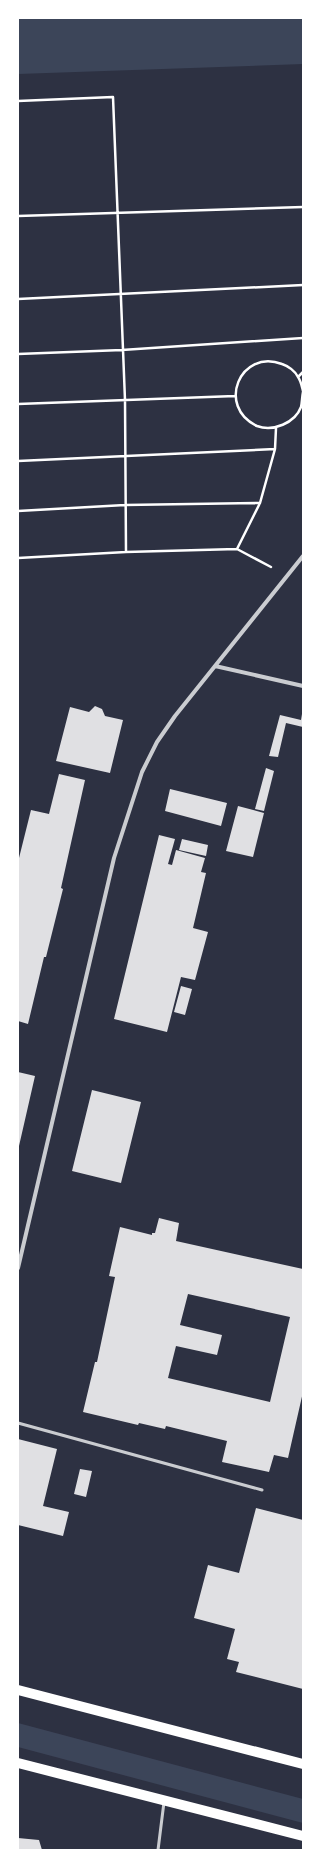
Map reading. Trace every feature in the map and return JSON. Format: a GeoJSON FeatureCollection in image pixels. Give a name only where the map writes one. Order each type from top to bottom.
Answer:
{"type":"FeatureCollection","features":[{"type":"Feature","properties":{"kind":"main road"},"geometry":{"type":"LineString","coordinates":[[18,1690],[303,1764]]}},
{"type":"Feature","properties":{"kind":"main road"},"geometry":{"type":"LineString","coordinates":[[18,1763],[303,1836]]}},
{"type":"Feature","properties":{"kind":"street"},"geometry":{"type":"LineString","coordinates":[[18,1268],[114,858],[142,772],[157,742],[174,716],[303,556]]}},
{"type":"Feature","properties":{"kind":"street"},"geometry":{"type":"LineString","coordinates":[[215,666],[303,686]]}},
{"type":"Feature","properties":{"kind":"lane"},"geometry":{"type":"LineString","coordinates":[[18,1423],[262,1490]]}},
{"type":"Feature","properties":{"kind":"lane"},"geometry":{"type":"LineString","coordinates":[[158,1850],[164,1800]]}},
{"type":"Feature","properties":{"kind":"path"},"geometry":{"type":"LineString","coordinates":[[18,101],[113,97],[126,455],[126,552]]}},
{"type":"Feature","properties":{"kind":"path"},"geometry":{"type":"LineString","coordinates":[[18,216],[117,211],[303,207]]}},
{"type":"Feature","properties":{"kind":"path"},"geometry":{"type":"LineString","coordinates":[[18,299],[303,285]]}},
{"type":"Feature","properties":{"kind":"path"},"geometry":{"type":"LineString","coordinates":[[18,354],[122,350],[303,338]]}},
{"type":"Feature","properties":{"kind":"path"},"geometry":{"type":"LineString","coordinates":[[274,360],[288,366],[298,376],[303,392],[300,408],[291,421],[276,428],[262,428],[249,422],[239,410],[235,396],[238,382],[246,369],[259,362],[274,360]]}},
{"type":"Feature","properties":{"kind":"path"},"geometry":{"type":"LineString","coordinates":[[298,376],[303,372]]}},
{"type":"Feature","properties":{"kind":"path"},"geometry":{"type":"LineString","coordinates":[[18,404],[235,396]]}},
{"type":"Feature","properties":{"kind":"path"},"geometry":{"type":"LineString","coordinates":[[237,549],[260,503],[275,449],[276,428]]}},
{"type":"Feature","properties":{"kind":"path"},"geometry":{"type":"LineString","coordinates":[[18,460],[275,449]]}},
{"type":"Feature","properties":{"kind":"path"},"geometry":{"type":"LineString","coordinates":[[18,511],[125,505],[260,503]]}},
{"type":"Feature","properties":{"kind":"path"},"geometry":{"type":"LineString","coordinates":[[18,558],[126,552],[237,549],[288,576]]}},
{"type":"Feature","properties":{"kind":"shaded area"},"geometry":{"type":"Polygon","coordinates":[[[18,18],[303,18],[303,64],[18,74],[18,18]]]}},
{"type":"Feature","properties":{"kind":"shaded area"},"geometry":{"type":"Polygon","coordinates":[[[18,1723],[303,1799],[303,1823],[18,1747],[18,1723]]]}},
{"type":"Feature","properties":{"kind":"building"},"geometry":{"type":"Polygon","coordinates":[[[95,706],[102,709],[105,716],[123,720],[110,773],[56,761],[70,707],[89,712],[95,706]]]}},
{"type":"Feature","properties":{"kind":"building"},"geometry":{"type":"Polygon","coordinates":[[[302,714],[303,727],[286,723],[278,757],[269,756],[280,715],[301,720],[302,714]]]}},
{"type":"Feature","properties":{"kind":"building"},"geometry":{"type":"Polygon","coordinates":[[[266,768],[274,771],[264,811],[255,809],[266,768]]]}},
{"type":"Feature","properties":{"kind":"building"},"geometry":{"type":"Polygon","coordinates":[[[59,774],[85,780],[61,888],[63,889],[46,957],[44,957],[28,1024],[18,1021],[18,862],[31,810],[49,814],[59,774]]]}},
{"type":"Feature","properties":{"kind":"building"},"geometry":{"type":"Polygon","coordinates":[[[170,789],[227,803],[221,826],[165,811],[170,789]]]}},
{"type":"Feature","properties":{"kind":"building"},"geometry":{"type":"Polygon","coordinates":[[[238,806],[264,813],[253,857],[226,851],[238,806]]]}},
{"type":"Feature","properties":{"kind":"building"},"geometry":{"type":"Polygon","coordinates":[[[159,835],[175,839],[168,864],[172,865],[176,850],[205,858],[201,872],[206,873],[193,928],[208,932],[195,980],[181,977],[167,1032],[114,1019],[159,835]]]}},
{"type":"Feature","properties":{"kind":"building"},"geometry":{"type":"Polygon","coordinates":[[[182,839],[208,845],[206,856],[179,850],[182,839]]]}},
{"type":"Feature","properties":{"kind":"building"},"geometry":{"type":"Polygon","coordinates":[[[181,986],[192,989],[185,1015],[174,1012],[181,986]]]}},
{"type":"Feature","properties":{"kind":"building"},"geometry":{"type":"Polygon","coordinates":[[[18,1072],[35,1076],[19,1146],[18,1146],[18,1072]]]}},
{"type":"Feature","properties":{"kind":"building"},"geometry":{"type":"Polygon","coordinates":[[[92,1090],[141,1102],[121,1183],[72,1171],[92,1090]]]}},
{"type":"Feature","properties":{"kind":"building"},"geometry":{"type":"Polygon","coordinates":[[[159,1218],[179,1223],[176,1241],[303,1269],[303,1392],[288,1458],[274,1455],[269,1472],[222,1462],[227,1441],[166,1426],[165,1429],[139,1423],[138,1425],[83,1412],[95,1362],[97,1362],[115,1277],[109,1276],[120,1227],[152,1235],[152,1233],[155,1233],[159,1218]],[[188,1294],[180,1325],[222,1335],[217,1355],[176,1346],[168,1378],[270,1402],[290,1317],[188,1294]]]}},
{"type":"Feature","properties":{"kind":"building"},"geometry":{"type":"Polygon","coordinates":[[[18,1439],[57,1449],[43,1506],[69,1512],[63,1536],[18,1525],[18,1439]]]}},
{"type":"Feature","properties":{"kind":"building"},"geometry":{"type":"Polygon","coordinates":[[[80,1469],[92,1471],[86,1497],[74,1494],[80,1469]]]}},
{"type":"Feature","properties":{"kind":"building"},"geometry":{"type":"Polygon","coordinates":[[[256,1508],[303,1520],[303,1689],[236,1672],[239,1662],[227,1659],[235,1629],[194,1618],[208,1565],[239,1573],[256,1508]]]}},
{"type":"Feature","properties":{"kind":"building"},"geometry":{"type":"Polygon","coordinates":[[[18,1838],[39,1840],[42,1850],[18,1850],[18,1838]]]}}]}
